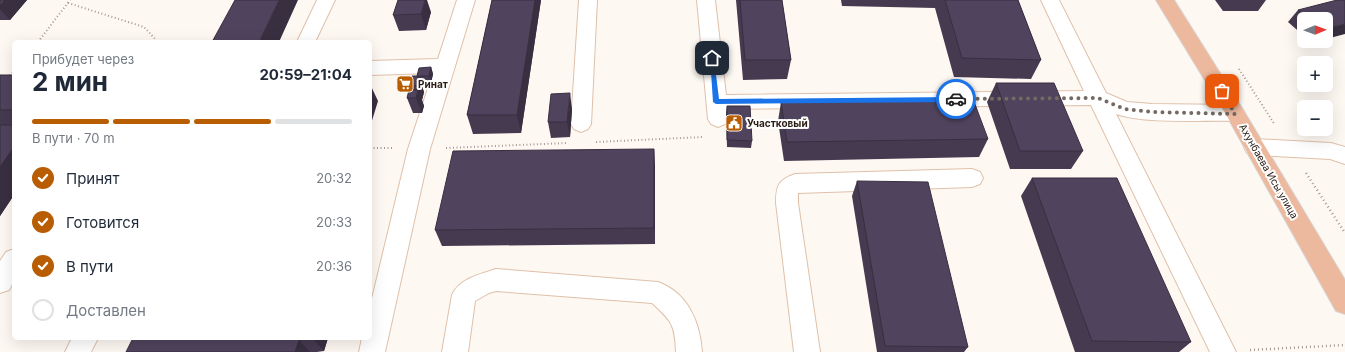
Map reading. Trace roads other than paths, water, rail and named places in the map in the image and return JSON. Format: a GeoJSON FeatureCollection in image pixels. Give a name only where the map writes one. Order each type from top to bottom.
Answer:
{"type":"FeatureCollection","features":[{"type":"Feature","properties":{"kind":"main road","name":"Ахунбаева Исы улица"},"geometry":{"type":"LineString","coordinates":[[1165,0],[1255,147],[1345,303]]}},
{"type":"Feature","properties":{"kind":"lane"},"geometry":{"type":"LineString","coordinates":[[307,40],[326,0]]}},
{"type":"Feature","properties":{"kind":"lane"},"geometry":{"type":"LineString","coordinates":[[372,352],[419,149],[466,0]]}},
{"type":"Feature","properties":{"kind":"lane"},"geometry":{"type":"LineString","coordinates":[[581,124],[588,0]]}},
{"type":"Feature","properties":{"kind":"lane"},"geometry":{"type":"LineString","coordinates":[[706,0],[717,110],[1098,98],[1125,109],[1152,112],[1235,114]]}},
{"type":"Feature","properties":{"kind":"lane"},"geometry":{"type":"LineString","coordinates":[[1050,0],[1223,352]]}},
{"type":"Feature","properties":{"kind":"lane"},"geometry":{"type":"LineString","coordinates":[[372,68],[444,66]]}},
{"type":"Feature","properties":{"kind":"lane"},"geometry":{"type":"LineString","coordinates":[[1255,147],[1331,152],[1345,156]]}},
{"type":"Feature","properties":{"kind":"lane"},"geometry":{"type":"LineString","coordinates":[[807,352],[787,203],[787,189],[795,183],[972,178]]}},
{"type":"Feature","properties":{"kind":"lane"},"geometry":{"type":"LineString","coordinates":[[0,282],[12,261]]}},
{"type":"Feature","properties":{"kind":"lane"},"geometry":{"type":"LineString","coordinates":[[455,352],[464,295],[482,284],[496,280],[658,293],[679,312],[688,334],[689,352]]}},
{"type":"Feature","properties":{"kind":"lane"},"geometry":{"type":"LineString","coordinates":[[78,352],[84,340]]}},
{"type":"Feature","properties":{"kind":"place","name":"Ринат"},"geometry":{"type":"Point","coordinates":[405,84]}},
{"type":"Feature","properties":{"kind":"place","name":"Участковый"},"geometry":{"type":"Point","coordinates":[734,123]}}]}
